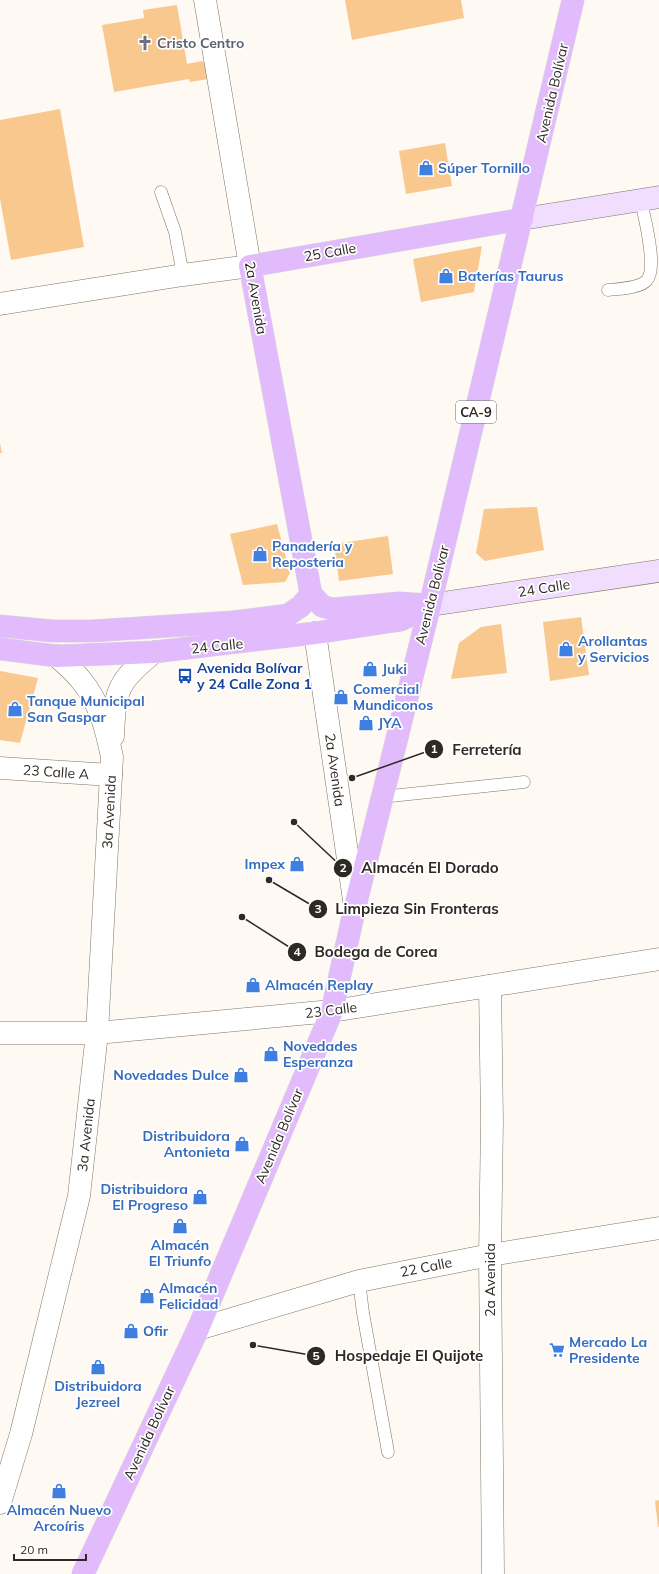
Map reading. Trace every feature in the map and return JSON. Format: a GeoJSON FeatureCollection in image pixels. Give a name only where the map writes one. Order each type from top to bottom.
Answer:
{"type":"FeatureCollection","features":[{"type":"Feature","properties":{"kind":"main road","name":"Avenida Bolívar"},"geometry":{"type":"LineString","coordinates":[[83,1574],[198,1329],[332,1011],[355,907],[430,605],[573,0]]}},
{"type":"Feature","properties":{"kind":"main road","name":"25 Calle"},"geometry":{"type":"LineString","coordinates":[[250,266],[650,198]]}},
{"type":"Feature","properties":{"kind":"main road","name":"2a Avenida"},"geometry":{"type":"LineString","coordinates":[[250,266],[311,594]]}},
{"type":"Feature","properties":{"kind":"main road","name":"24 Calle"},"geometry":{"type":"LineString","coordinates":[[6,626],[53,631],[92,631],[201,624],[285,616],[298,609],[311,594],[322,606],[332,609],[399,603],[430,605],[659,571]]}},
{"type":"Feature","properties":{"kind":"main road","name":"24 Calle"},"geometry":{"type":"LineString","coordinates":[[0,649],[57,656],[154,652],[315,633],[401,620],[430,605]]}},
{"type":"Feature","properties":{"kind":"main road"},"geometry":{"type":"LineString","coordinates":[[6,626],[57,656]]}},
{"type":"Feature","properties":{"kind":"street","name":"2a Avenida"},"geometry":{"type":"LineString","coordinates":[[205,0],[250,266]]}},
{"type":"Feature","properties":{"kind":"street","name":"25 Calle"},"geometry":{"type":"LineString","coordinates":[[0,304],[250,266]]}},
{"type":"Feature","properties":{"kind":"street","name":"2a Avenida"},"geometry":{"type":"LineString","coordinates":[[315,633],[355,907]]}},
{"type":"Feature","properties":{"kind":"street","name":"3a Avenida"},"geometry":{"type":"LineString","coordinates":[[0,1503],[21,1434],[79,1196],[97,1033],[114,722],[118,692],[124,680],[135,668],[154,652]]}},
{"type":"Feature","properties":{"kind":"street","name":"3a Avenida"},"geometry":{"type":"LineString","coordinates":[[57,656],[81,679],[93,696],[105,722],[112,766]]}},
{"type":"Feature","properties":{"kind":"street","name":"23 Calle A"},"geometry":{"type":"LineString","coordinates":[[0,768],[112,766]]}},
{"type":"Feature","properties":{"kind":"street","name":"23 Calle"},"geometry":{"type":"LineString","coordinates":[[0,1033],[97,1033],[332,1011],[659,959]]}},
{"type":"Feature","properties":{"kind":"street","name":"2a Avenida"},"geometry":{"type":"LineString","coordinates":[[490,986],[492,1121],[490,1255],[493,1574]]}},
{"type":"Feature","properties":{"kind":"street","name":"22 Calle"},"geometry":{"type":"LineString","coordinates":[[198,1329],[359,1281],[490,1255],[659,1228]]}},
{"type":"Feature","properties":{"kind":"lane"},"geometry":{"type":"LineString","coordinates":[[161,192],[175,232],[183,275]]}},
{"type":"Feature","properties":{"kind":"lane"},"geometry":{"type":"LineString","coordinates":[[608,290],[640,285],[647,280],[651,270],[652,255],[650,198]]}},
{"type":"Feature","properties":{"kind":"lane"},"geometry":{"type":"LineString","coordinates":[[382,797],[524,782]]}},
{"type":"Feature","properties":{"kind":"lane"},"geometry":{"type":"LineString","coordinates":[[359,1281],[363,1313],[388,1452]]}},
{"type":"Feature","properties":{"kind":"building"},"geometry":{"type":"Polygon","coordinates":[[[345,0],[461,0],[464,18],[352,40],[345,0]]]}},
{"type":"Feature","properties":{"kind":"building","name":"Cristo Centro"},"geometry":{"type":"Polygon","coordinates":[[[177,5],[187,64],[202,61],[206,64],[208,79],[190,82],[189,79],[114,92],[102,25],[144,18],[143,10],[177,5]]]}},
{"type":"Feature","properties":{"kind":"building"},"geometry":{"type":"Polygon","coordinates":[[[60,109],[84,247],[11,260],[0,199],[0,120],[60,109]]]}},
{"type":"Feature","properties":{"kind":"building","name":"Súper Tornillo"},"geometry":{"type":"Polygon","coordinates":[[[445,143],[452,186],[406,194],[399,151],[445,143]]]}},
{"type":"Feature","properties":{"kind":"building","name":"Baterías Taurus"},"geometry":{"type":"Polygon","coordinates":[[[482,246],[474,292],[421,302],[413,259],[482,246]]]}},
{"type":"Feature","properties":{"kind":"building"},"geometry":{"type":"Polygon","coordinates":[[[537,507],[544,550],[485,561],[476,553],[484,509],[537,507]]]}},
{"type":"Feature","properties":{"kind":"building","name":"Panadería y Reposteria"},"geometry":{"type":"Polygon","coordinates":[[[277,524],[290,573],[285,582],[243,585],[230,534],[277,524]]]}},
{"type":"Feature","properties":{"kind":"building"},"geometry":{"type":"Polygon","coordinates":[[[388,536],[393,574],[339,581],[334,544],[388,536]]]}},
{"type":"Feature","properties":{"kind":"building","name":"Arollantas y Servicios"},"geometry":{"type":"Polygon","coordinates":[[[581,617],[589,675],[550,681],[543,622],[581,617]]]}},
{"type":"Feature","properties":{"kind":"building"},"geometry":{"type":"Polygon","coordinates":[[[501,624],[507,673],[451,679],[459,643],[481,627],[501,624]]]}},
{"type":"Feature","properties":{"kind":"building","name":"Tanque Municipal San Gaspar"},"geometry":{"type":"Polygon","coordinates":[[[0,671],[38,678],[20,743],[0,740],[0,671]]]}},
{"type":"Feature","properties":{"kind":"building"},"geometry":{"type":"Polygon","coordinates":[[[659,1500],[659,1527],[658,1527],[655,1501],[659,1500]]]}},
{"type":"Feature","properties":{"kind":"place","name":"Cristo Centro"},"geometry":{"type":"Point","coordinates":[145,43]}},
{"type":"Feature","properties":{"kind":"place","name":"Súper Tornillo"},"geometry":{"type":"Point","coordinates":[426,168]}},
{"type":"Feature","properties":{"kind":"place","name":"Baterías Taurus"},"geometry":{"type":"Point","coordinates":[446,276]}},
{"type":"Feature","properties":{"kind":"place","name":"Panadería y Reposteria"},"geometry":{"type":"Point","coordinates":[260,554]}},
{"type":"Feature","properties":{"kind":"place","name":"Arollantas y Servicios"},"geometry":{"type":"Point","coordinates":[566,649]}},
{"type":"Feature","properties":{"kind":"place","name":"Juki"},"geometry":{"type":"Point","coordinates":[370,669]}},
{"type":"Feature","properties":{"kind":"place","name":"Avenida Bolívar y 24 Calle Zona 1"},"geometry":{"type":"Point","coordinates":[185,676]}},
{"type":"Feature","properties":{"kind":"place","name":"Comercial Mundiconos"},"geometry":{"type":"Point","coordinates":[341,697]}},
{"type":"Feature","properties":{"kind":"place","name":"Tanque Municipal San Gaspar"},"geometry":{"type":"Point","coordinates":[15,709]}},
{"type":"Feature","properties":{"kind":"place","name":"JYA"},"geometry":{"type":"Point","coordinates":[366,723]}},
{"type":"Feature","properties":{"kind":"place","name":"Ferretería"},"geometry":{"type":"Point","coordinates":[352,778]}},
{"type":"Feature","properties":{"kind":"place","name":"Almacén El Dorado"},"geometry":{"type":"Point","coordinates":[294,822]}},
{"type":"Feature","properties":{"kind":"place","name":"Impex"},"geometry":{"type":"Point","coordinates":[297,864]}},
{"type":"Feature","properties":{"kind":"place","name":"Limpieza Sin Fronteras"},"geometry":{"type":"Point","coordinates":[269,880]}},
{"type":"Feature","properties":{"kind":"place","name":"Bodega de Corea"},"geometry":{"type":"Point","coordinates":[242,917]}},
{"type":"Feature","properties":{"kind":"place","name":"Almacén Replay"},"geometry":{"type":"Point","coordinates":[253,985]}},
{"type":"Feature","properties":{"kind":"place","name":"Novedades Esperanza"},"geometry":{"type":"Point","coordinates":[271,1054]}},
{"type":"Feature","properties":{"kind":"place","name":"Novedades Dulce"},"geometry":{"type":"Point","coordinates":[241,1075]}},
{"type":"Feature","properties":{"kind":"place","name":"Distribuidora Antonieta"},"geometry":{"type":"Point","coordinates":[242,1144]}},
{"type":"Feature","properties":{"kind":"place","name":"Distribuidora El Progreso"},"geometry":{"type":"Point","coordinates":[200,1197]}},
{"type":"Feature","properties":{"kind":"place","name":"Almacén El Triunfo"},"geometry":{"type":"Point","coordinates":[180,1226]}},
{"type":"Feature","properties":{"kind":"place","name":"Almacén Felicidad"},"geometry":{"type":"Point","coordinates":[147,1296]}},
{"type":"Feature","properties":{"kind":"place","name":"Ofir"},"geometry":{"type":"Point","coordinates":[131,1331]}},
{"type":"Feature","properties":{"kind":"place","name":"Hospedaje El Quijote"},"geometry":{"type":"Point","coordinates":[253,1345]}},
{"type":"Feature","properties":{"kind":"place","name":"Mercado La Presidente"},"geometry":{"type":"Point","coordinates":[557,1350]}},
{"type":"Feature","properties":{"kind":"place","name":"Distribuidora Jezreel"},"geometry":{"type":"Point","coordinates":[98,1367]}},
{"type":"Feature","properties":{"kind":"place","name":"Almacén Nuevo Arcoíris"},"geometry":{"type":"Point","coordinates":[59,1491]}}]}
